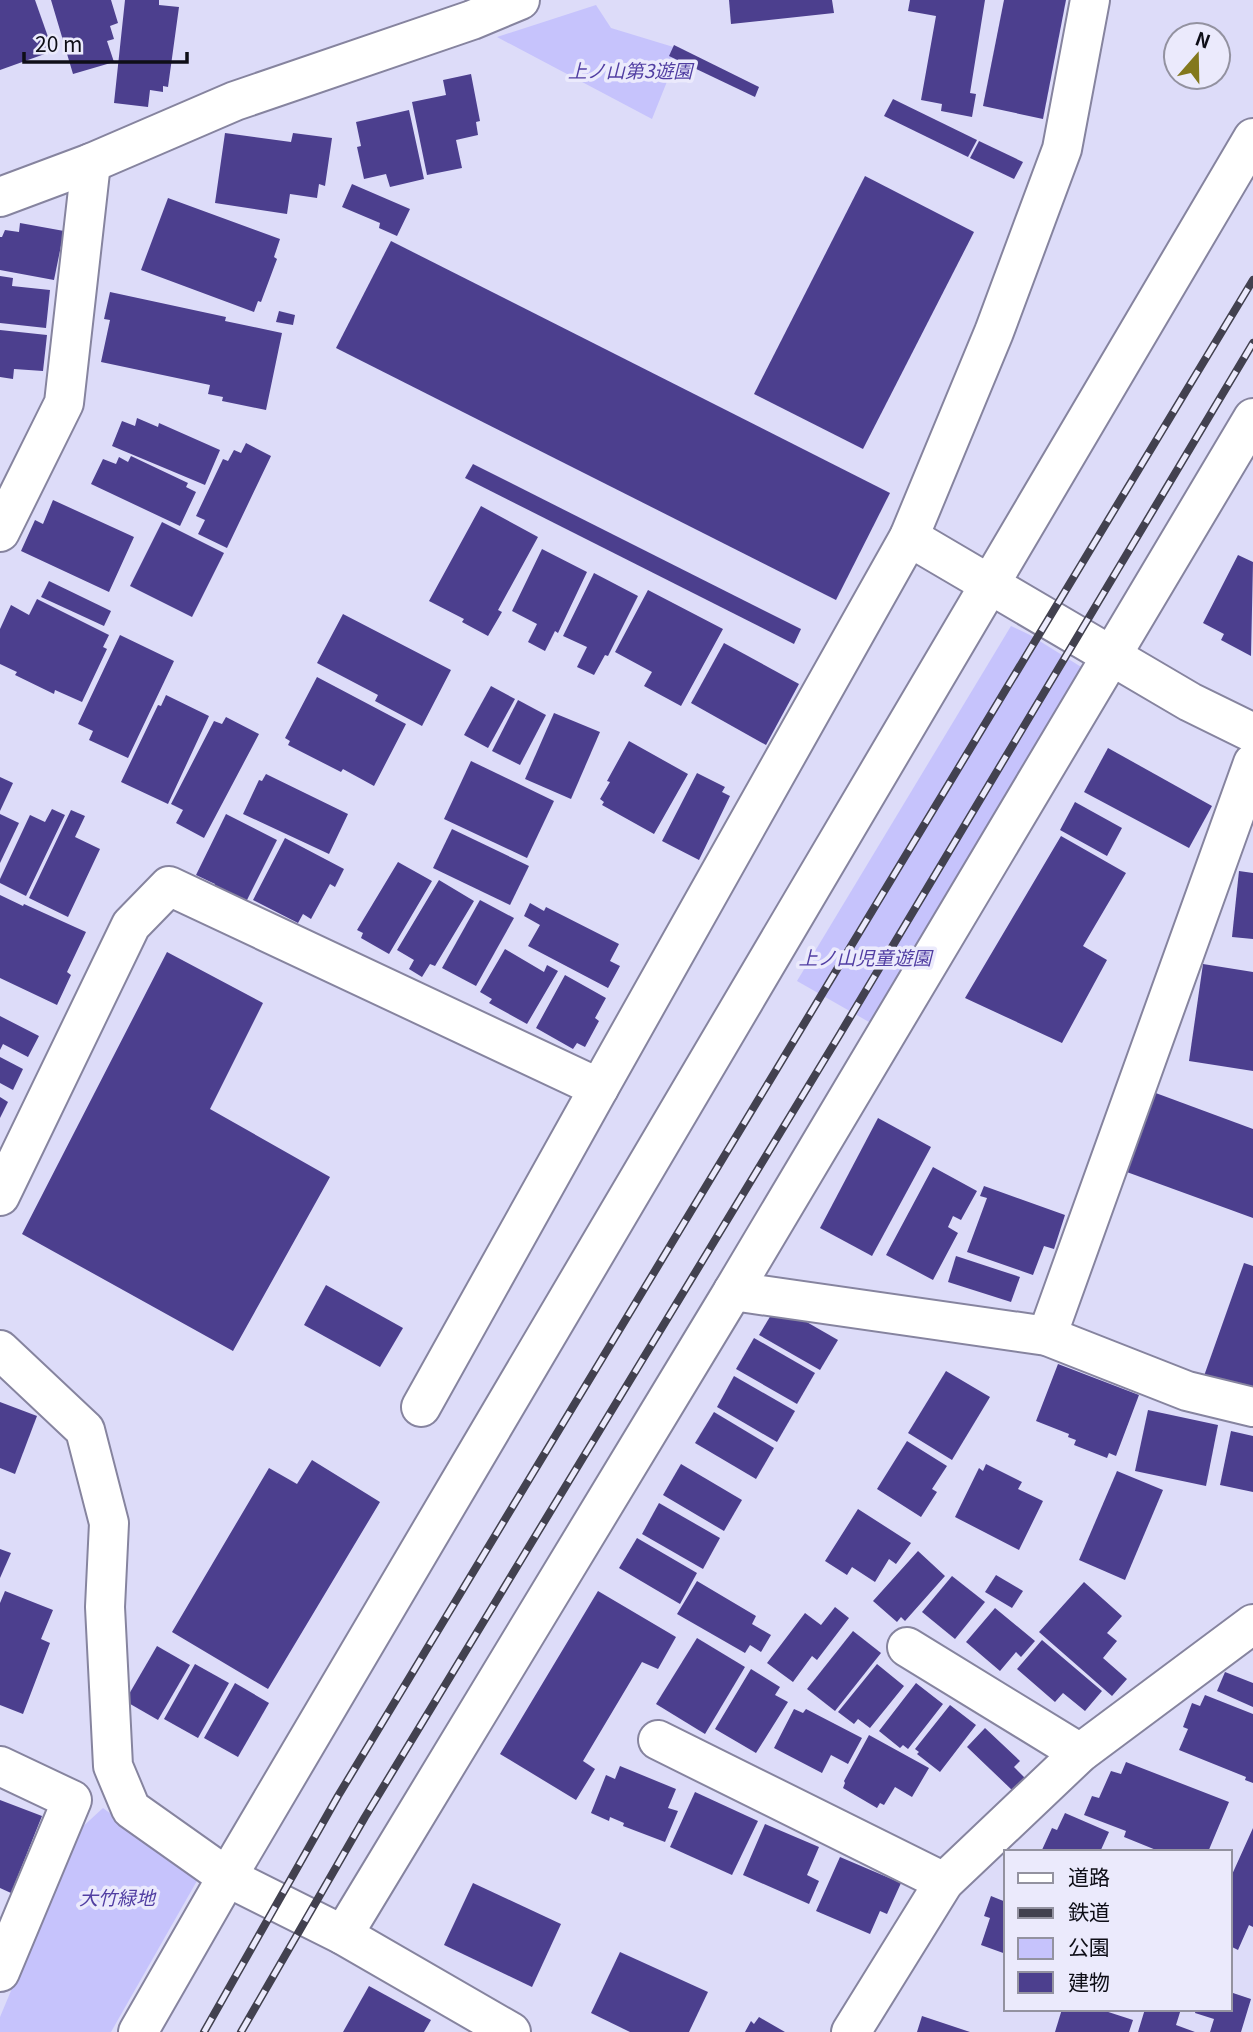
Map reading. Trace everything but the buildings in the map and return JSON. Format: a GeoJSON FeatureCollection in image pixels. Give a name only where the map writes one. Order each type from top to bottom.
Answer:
{"type":"FeatureCollection","features":[{"type":"Feature","properties":{"kind":"street"},"geometry":{"type":"LineString","coordinates":[[0,197],[91,163],[235,101],[472,20],[520,0]]}},
{"type":"Feature","properties":{"kind":"street"},"geometry":{"type":"LineString","coordinates":[[421,1407],[909,537],[994,332],[1062,149],[1090,0]]}},
{"type":"Feature","properties":{"kind":"street"},"geometry":{"type":"LineString","coordinates":[[138,2032],[1253,138]]}},
{"type":"Feature","properties":{"kind":"street"},"geometry":{"type":"LineString","coordinates":[[0,532],[64,403],[91,163]]}},
{"type":"Feature","properties":{"kind":"street"},"geometry":{"type":"LineString","coordinates":[[344,1935],[733,1291],[1253,418]]}},
{"type":"Feature","properties":{"kind":"street"},"geometry":{"type":"LineString","coordinates":[[909,537],[1191,702],[1253,733]]}},
{"type":"Feature","properties":{"kind":"street"},"geometry":{"type":"LineString","coordinates":[[1047,1336],[1253,763]]}},
{"type":"Feature","properties":{"kind":"street"},"geometry":{"type":"LineString","coordinates":[[0,1196],[131,925],[169,886],[599,1088]]}},
{"type":"Feature","properties":{"kind":"street"},"geometry":{"type":"LineString","coordinates":[[733,1291],[1047,1336],[1187,1391],[1253,1407]]}},
{"type":"Feature","properties":{"kind":"street"},"geometry":{"type":"LineString","coordinates":[[0,1350],[85,1430],[109,1524],[105,1608],[113,1766],[131,1809],[227,1877],[344,1935],[511,2032]]}},
{"type":"Feature","properties":{"kind":"street"},"geometry":{"type":"LineString","coordinates":[[851,2032],[944,1882],[1080,1754],[1253,1624]]}},
{"type":"Feature","properties":{"kind":"street"},"geometry":{"type":"LineString","coordinates":[[907,1647],[1080,1754]]}},
{"type":"Feature","properties":{"kind":"street"},"geometry":{"type":"LineString","coordinates":[[658,1740],[944,1882]]}},
{"type":"Feature","properties":{"kind":"street"},"geometry":{"type":"LineString","coordinates":[[0,1766],[72,1800]]}},
{"type":"Feature","properties":{"kind":"street"},"geometry":{"type":"LineString","coordinates":[[0,1972],[72,1800],[113,1766]]}},
{"type":"Feature","properties":{"kind":"green space","name":"上ノ山第3遊園"},"geometry":{"type":"Polygon","coordinates":[[[596,5],[611,28],[680,49],[652,119],[497,37],[596,5]]]}},
{"type":"Feature","properties":{"kind":"green space","name":"上ノ山児童遊園"},"geometry":{"type":"Polygon","coordinates":[[[1011,626],[1086,670],[876,1026],[797,981],[1011,626]]]}},
{"type":"Feature","properties":{"kind":"green space","name":"大竹緑地"},"geometry":{"type":"Polygon","coordinates":[[[103,1808],[198,1879],[111,2032],[0,2032],[0,2017],[78,1831],[103,1808]]]}},
{"type":"Feature","properties":{"kind":"railway"},"geometry":{"type":"LineString","coordinates":[[204,2032],[338,1796],[1253,280]]}},
{"type":"Feature","properties":{"kind":"railway"},"geometry":{"type":"LineString","coordinates":[[241,2032],[365,1817],[840,1034],[1253,343]]}}]}
